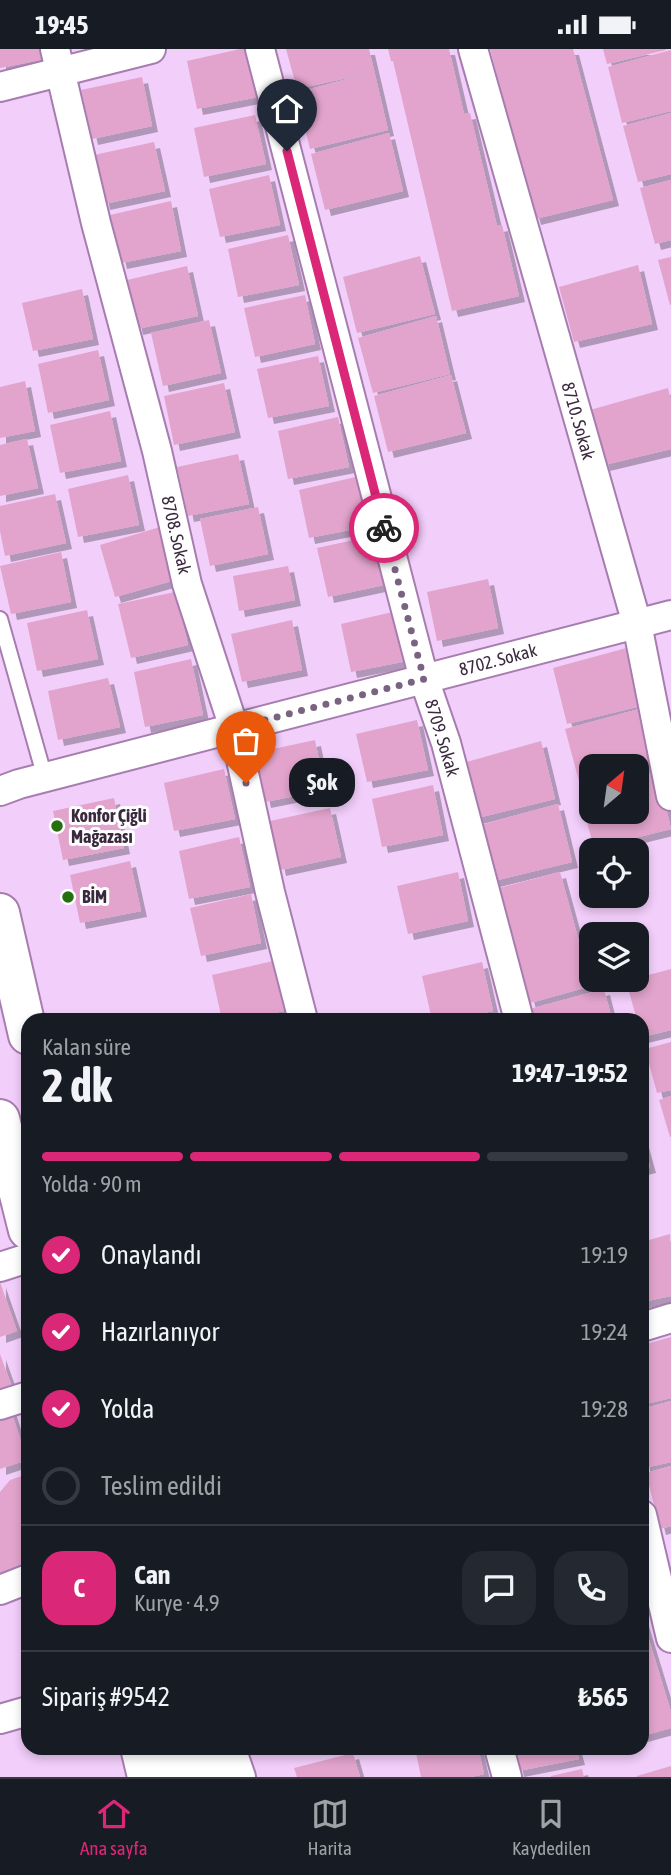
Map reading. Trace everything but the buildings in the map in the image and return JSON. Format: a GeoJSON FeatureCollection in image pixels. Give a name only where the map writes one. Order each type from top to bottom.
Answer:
{"type":"FeatureCollection","features":[{"type":"Feature","properties":{"kind":"highway"},"geometry":{"type":"LineString","coordinates":[[0,913],[23,1013]]}},
{"type":"Feature","properties":{"kind":"highway"},"geometry":{"type":"LineString","coordinates":[[0,1119],[21,1202]]}},
{"type":"Feature","properties":{"kind":"highway"},"geometry":{"type":"LineString","coordinates":[[166,1755],[172,1777]]}},
{"type":"Feature","properties":{"kind":"highway"},"geometry":{"type":"LineString","coordinates":[[204,1755],[209,1777]]}},
{"type":"Feature","properties":{"kind":"street"},"geometry":{"type":"LineString","coordinates":[[0,87],[57,61],[151,49]]}},
{"type":"Feature","properties":{"kind":"street","name":"8709. Sokak"},"geometry":{"type":"LineString","coordinates":[[260,49],[424,679],[446,743],[517,1013]]}},
{"type":"Feature","properties":{"kind":"street","name":"8710. Sokak"},"geometry":{"type":"LineString","coordinates":[[473,49],[637,624],[671,796]]}},
{"type":"Feature","properties":{"kind":"street","name":"8708. Sokak"},"geometry":{"type":"LineString","coordinates":[[57,61],[96,223],[158,451],[187,585],[234,728],[270,892],[301,1013]]}},
{"type":"Feature","properties":{"kind":"street","name":"8702. Sokak"},"geometry":{"type":"LineString","coordinates":[[0,791],[671,615]]}},
{"type":"Feature","properties":{"kind":"street"},"geometry":{"type":"LineString","coordinates":[[0,1268],[21,1260]]}},
{"type":"Feature","properties":{"kind":"street"},"geometry":{"type":"LineString","coordinates":[[649,1325],[671,1318]]}},
{"type":"Feature","properties":{"kind":"street"},"geometry":{"type":"LineString","coordinates":[[0,1405],[21,1398]]}},
{"type":"Feature","properties":{"kind":"street"},"geometry":{"type":"LineString","coordinates":[[649,1545],[671,1638]]}},
{"type":"Feature","properties":{"kind":"street"},"geometry":{"type":"LineString","coordinates":[[0,1590],[21,1582]]}},
{"type":"Feature","properties":{"kind":"street"},"geometry":{"type":"LineString","coordinates":[[0,1719],[21,1713]]}},
{"type":"Feature","properties":{"kind":"street"},"geometry":{"type":"LineString","coordinates":[[137,1755],[142,1777]]}},
{"type":"Feature","properties":{"kind":"street"},"geometry":{"type":"LineString","coordinates":[[233,1755],[241,1777]]}},
{"type":"Feature","properties":{"kind":"street"},"geometry":{"type":"LineString","coordinates":[[501,1755],[507,1777]]}},
{"type":"Feature","properties":{"kind":"lane"},"geometry":{"type":"LineString","coordinates":[[0,619],[45,778]]}},
{"type":"Feature","properties":{"kind":"way so far"},"geometry":{"type":"LineString","coordinates":[[246,783],[234,728],[424,679],[384,528]]}},
{"type":"Feature","properties":{"kind":"place","name":"Şok"},"geometry":{"type":"Point","coordinates":[246,783]}},
{"type":"Feature","properties":{"kind":"place","name":"Konfor Çiğli Mağazası"},"geometry":{"type":"Point","coordinates":[57,826]}},
{"type":"Feature","properties":{"kind":"place","name":"BİM"},"geometry":{"type":"Point","coordinates":[68,897]}},
{"type":"Feature","properties":{"kind":"route"},"geometry":{"type":"LineString","coordinates":[[287,151],[384,528]]}}]}
